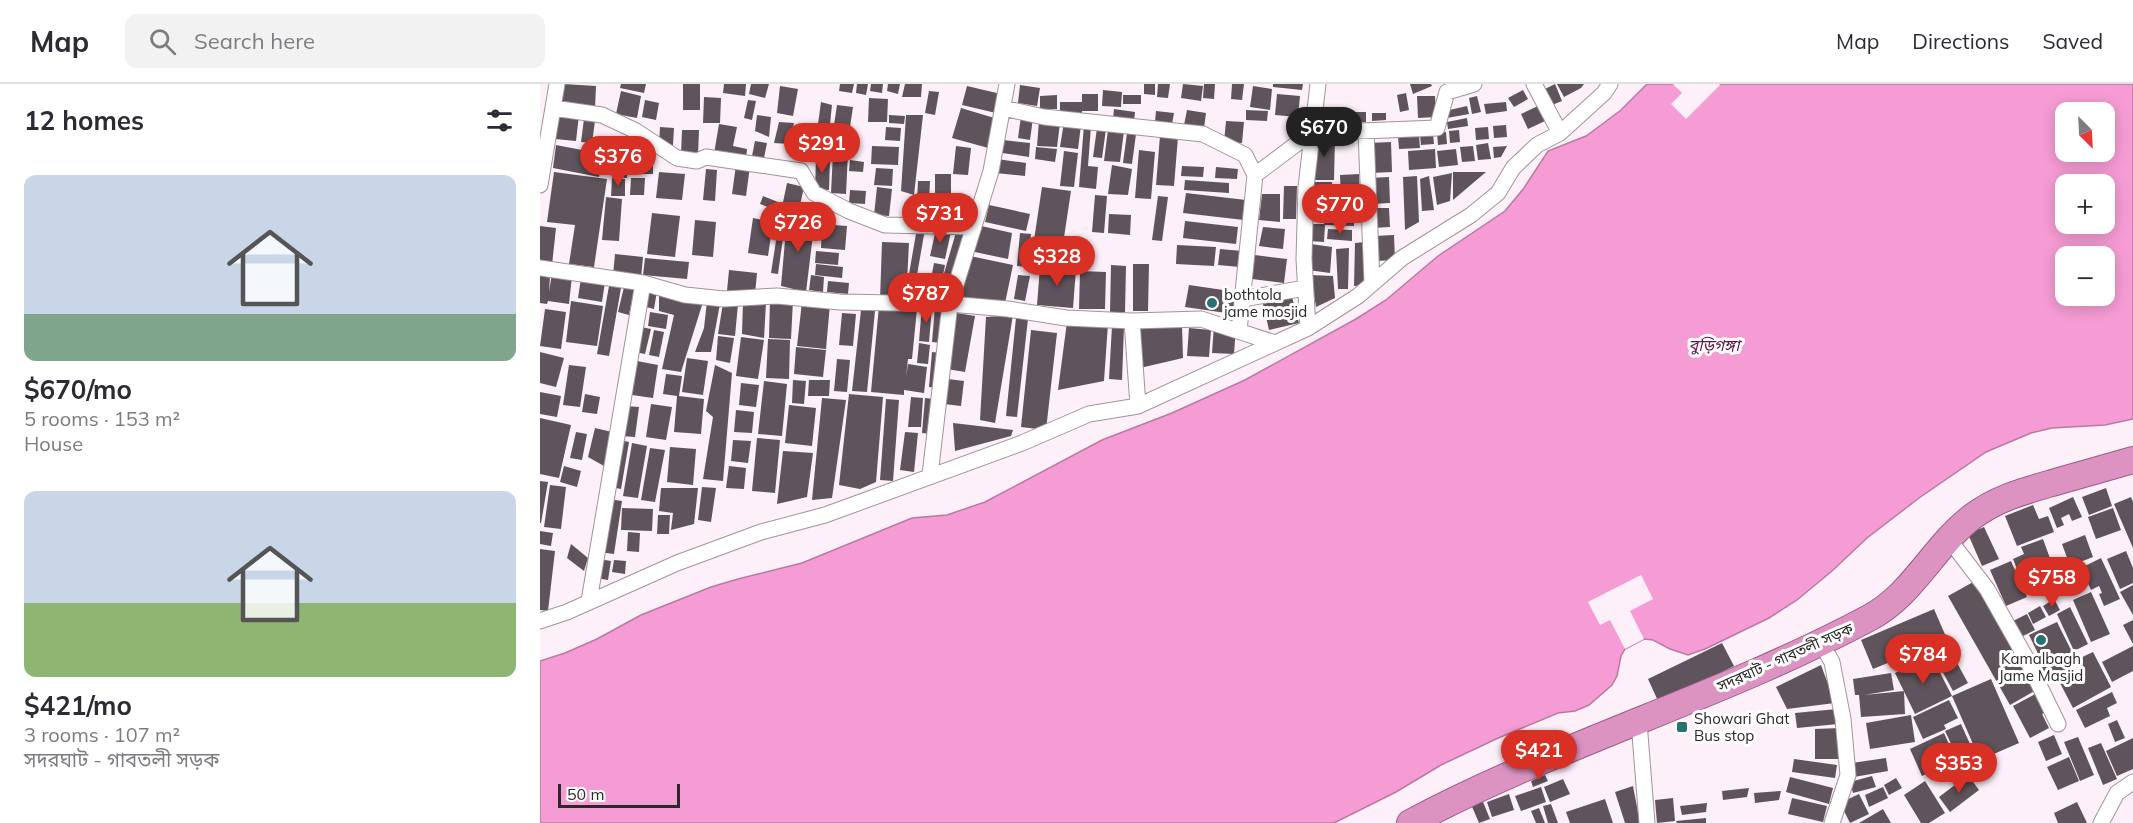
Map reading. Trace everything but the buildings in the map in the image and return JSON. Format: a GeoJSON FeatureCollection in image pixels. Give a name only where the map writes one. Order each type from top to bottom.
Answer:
{"type":"FeatureCollection","features":[{"type":"Feature","properties":{"kind":"highway","name":"সদরঘাট - গাবতলী সড়ক"},"geometry":{"type":"LineString","coordinates":[[1410,823],[1454,799],[1497,780],[1639,722],[1821,643],[1872,617],[1902,595],[1948,538],[1971,518],[2011,495],[2133,460]]}},
{"type":"Feature","properties":{"kind":"street"},"geometry":{"type":"LineString","coordinates":[[540,185],[557,84]]}},
{"type":"Feature","properties":{"kind":"street"},"geometry":{"type":"LineString","coordinates":[[930,475],[950,304],[991,171],[1007,84]]}},
{"type":"Feature","properties":{"kind":"street"},"geometry":{"type":"LineString","coordinates":[[1308,328],[1304,260],[1306,187],[1318,84]]}},
{"type":"Feature","properties":{"kind":"street"},"geometry":{"type":"LineString","coordinates":[[1255,175],[1311,133],[1437,128],[1447,92],[1457,86],[1474,84]]}},
{"type":"Feature","properties":{"kind":"street"},"geometry":{"type":"LineString","coordinates":[[1534,84],[1560,133]]}},
{"type":"Feature","properties":{"kind":"street"},"geometry":{"type":"LineString","coordinates":[[540,621],[677,563],[761,532],[825,515],[1022,442],[1089,414],[1138,406],[1308,328],[1358,296],[1402,258],[1471,215],[1498,193],[1513,168],[1537,146],[1560,133],[1604,93],[1610,84]]}},
{"type":"Feature","properties":{"kind":"street"},"geometry":{"type":"LineString","coordinates":[[553,108],[602,115],[636,131],[677,158],[698,161],[706,157],[801,171],[814,193],[849,211],[885,225],[974,227]]}},
{"type":"Feature","properties":{"kind":"street"},"geometry":{"type":"LineString","coordinates":[[1003,108],[1044,117],[1203,134],[1245,154],[1255,175],[1239,331]]}},
{"type":"Feature","properties":{"kind":"street"},"geometry":{"type":"LineString","coordinates":[[1366,131],[1372,283]]}},
{"type":"Feature","properties":{"kind":"street"},"geometry":{"type":"LineString","coordinates":[[540,268],[643,283],[686,295],[724,299],[777,296],[840,303],[950,304],[1008,309],[1066,318],[1132,321],[1201,319],[1275,342]]}},
{"type":"Feature","properties":{"kind":"street"},"geometry":{"type":"LineString","coordinates":[[589,601],[643,283]]}},
{"type":"Feature","properties":{"kind":"street"},"geometry":{"type":"LineString","coordinates":[[1243,299],[1305,288]]}},
{"type":"Feature","properties":{"kind":"street"},"geometry":{"type":"LineString","coordinates":[[1132,321],[1138,406]]}},
{"type":"Feature","properties":{"kind":"street"},"geometry":{"type":"LineString","coordinates":[[1948,538],[1987,590],[2026,658],[2058,724]]}},
{"type":"Feature","properties":{"kind":"street"},"geometry":{"type":"LineString","coordinates":[[1821,643],[1832,662],[1841,708],[1848,775],[1832,823]]}},
{"type":"Feature","properties":{"kind":"street"},"geometry":{"type":"LineString","coordinates":[[1639,722],[1647,823]]}},
{"type":"Feature","properties":{"kind":"street"},"geometry":{"type":"LineString","coordinates":[[2102,823],[2117,793],[2133,782]]}},
{"type":"Feature","properties":{"kind":"water","name":"বুড়িগঙ্গা"},"geometry":{"type":"Polygon","coordinates":[[[1647,84],[2133,84],[2133,419],[2105,425],[2052,428],[2031,433],[1986,452],[1919,498],[1867,538],[1797,600],[1769,618],[1688,655],[1653,640],[1644,639],[1625,649],[1612,685],[1589,705],[1575,711],[1558,713],[1496,739],[1441,765],[1396,792],[1334,823],[540,823],[540,661],[565,653],[641,615],[711,587],[802,563],[912,518],[947,515],[985,502],[1102,440],[1172,413],[1245,380],[1386,300],[1438,256],[1505,211],[1524,188],[1548,151],[1586,136],[1621,110],[1647,84]]]}},
{"type":"Feature","properties":{"kind":"pier"},"geometry":{"type":"Polygon","coordinates":[[[1673,84],[1720,85],[1686,119],[1671,104],[1682,93],[1673,84]]]}},
{"type":"Feature","properties":{"kind":"pier"},"geometry":{"type":"Polygon","coordinates":[[[1641,575],[1653,599],[1630,611],[1644,639],[1625,649],[1610,620],[1600,625],[1588,602],[1641,575]]]}},
{"type":"Feature","properties":{"kind":"place","name":"bothtola jame mosjid"},"geometry":{"type":"Point","coordinates":[1212,303]}},
{"type":"Feature","properties":{"kind":"place","name":"Kamalbagh Jame Masjid"},"geometry":{"type":"Point","coordinates":[2041,640]}},
{"type":"Feature","properties":{"kind":"place","name":"Showari Ghat Bus stop"},"geometry":{"type":"Point","coordinates":[1682,727]}}]}
